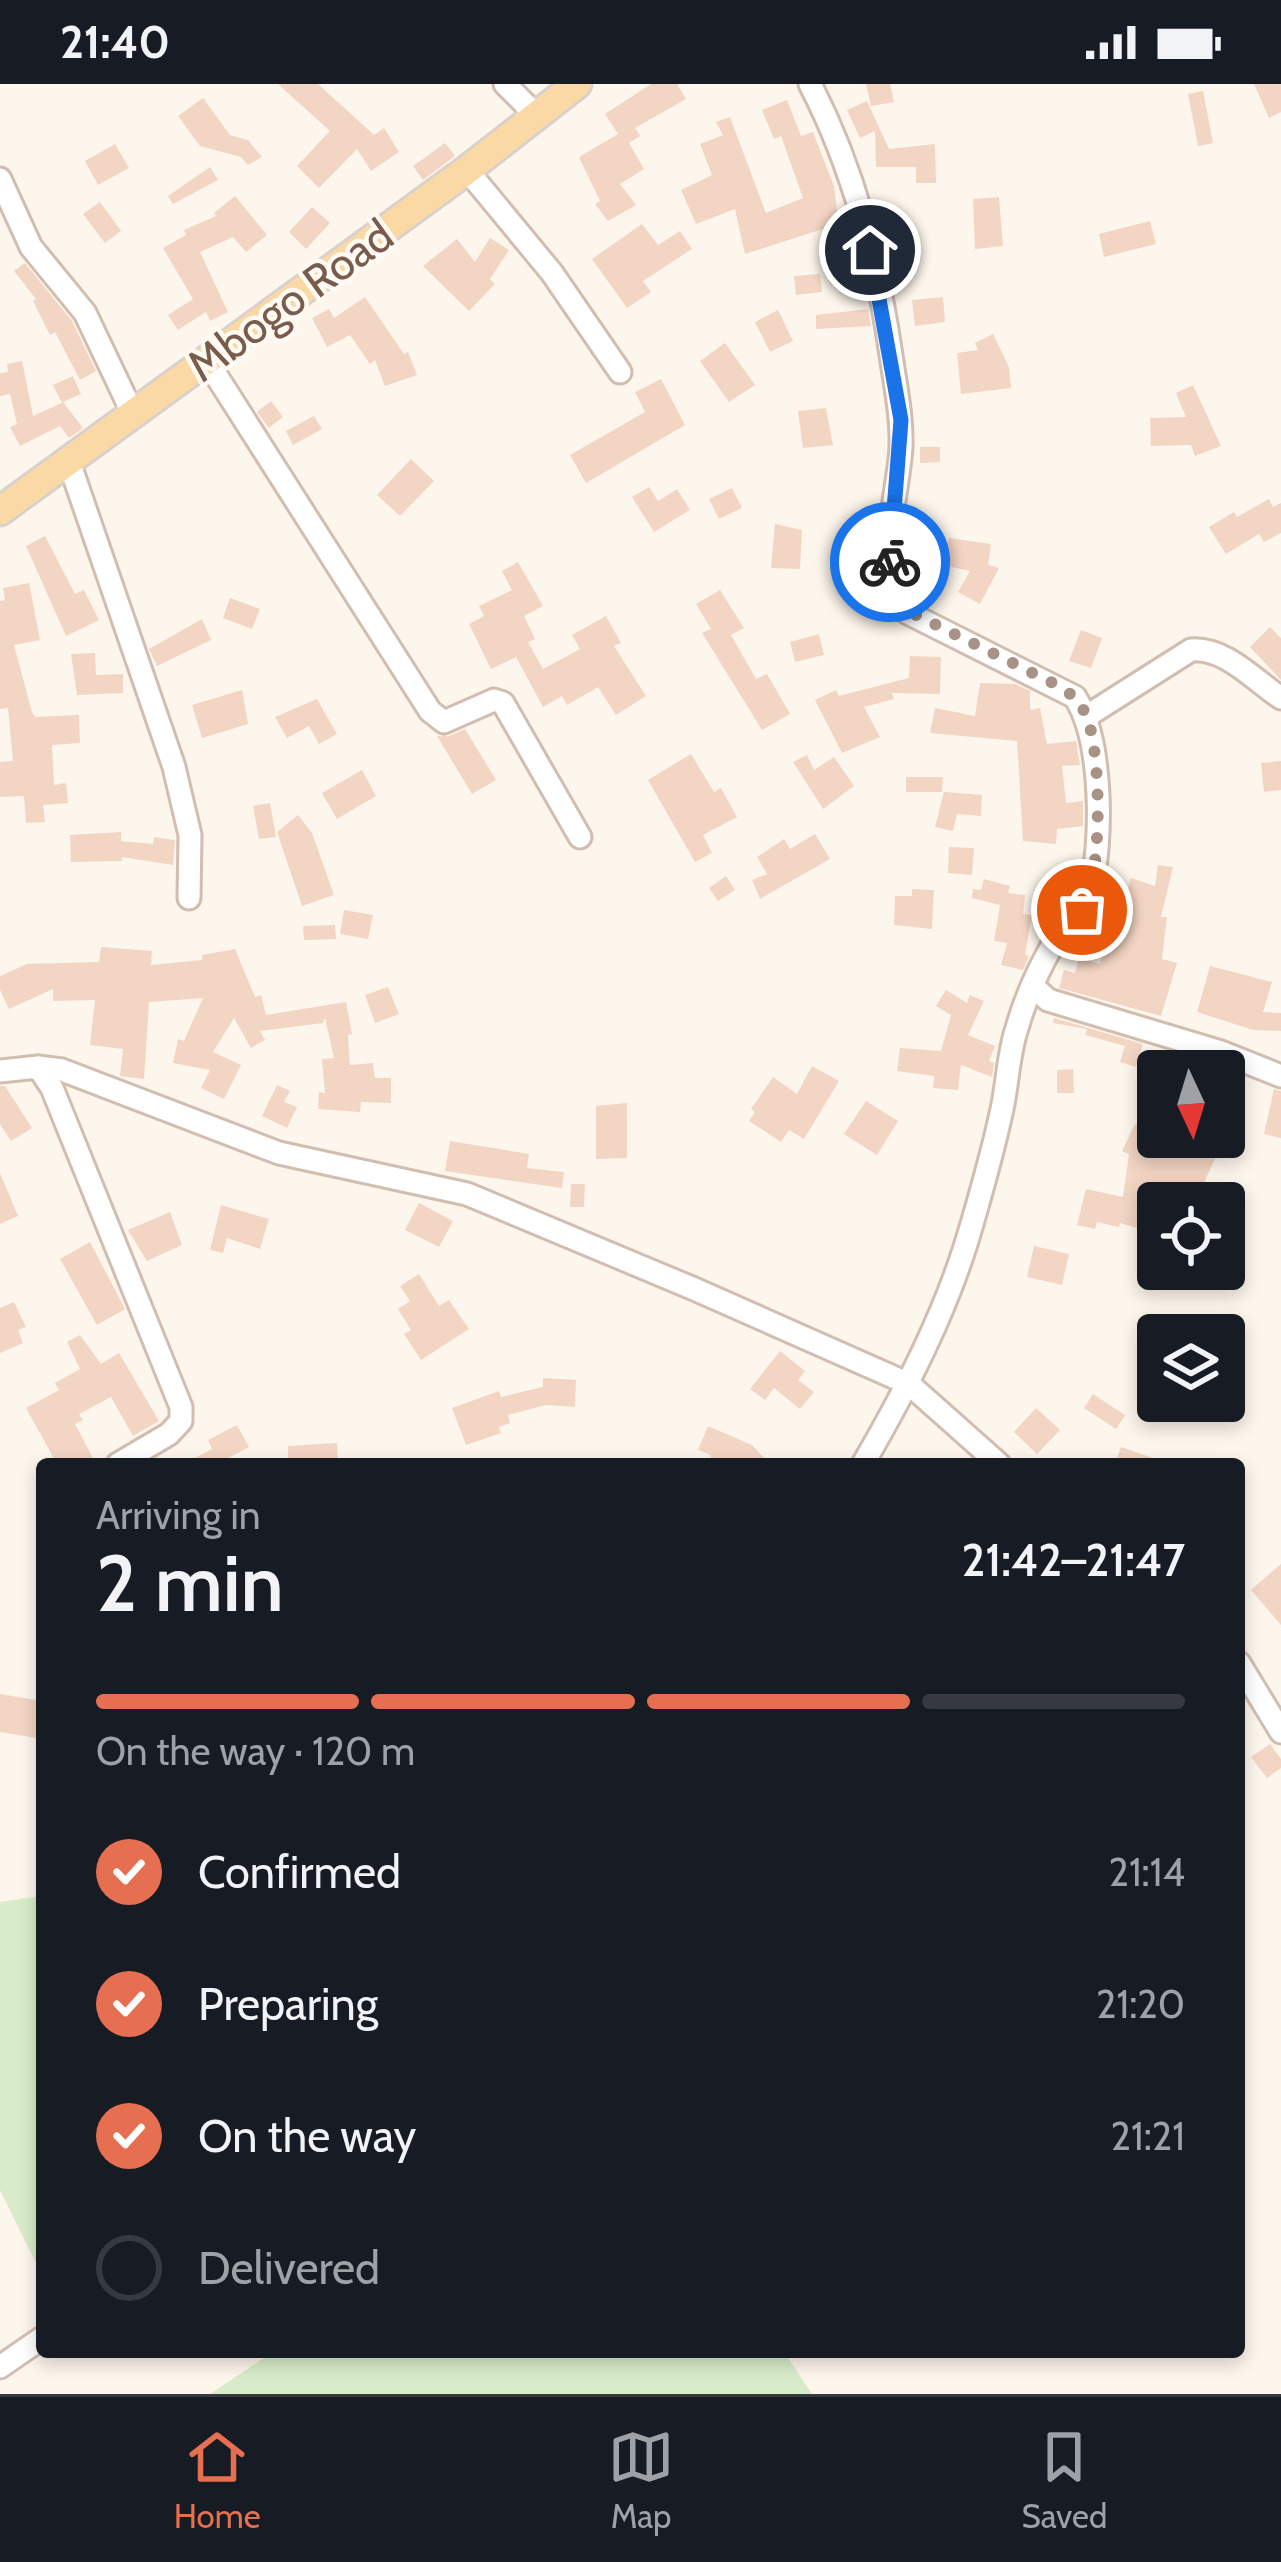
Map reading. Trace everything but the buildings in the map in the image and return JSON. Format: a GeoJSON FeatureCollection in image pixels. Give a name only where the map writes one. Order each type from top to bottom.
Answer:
{"type":"FeatureCollection","features":[{"type":"Feature","properties":{"kind":"main road","name":"Mbogo Road"},"geometry":{"type":"LineString","coordinates":[[0,511],[467,170],[577,84]]}},
{"type":"Feature","properties":{"kind":"street"},"geometry":{"type":"LineString","coordinates":[[506,84],[535,114]]}},
{"type":"Feature","properties":{"kind":"street"},"geometry":{"type":"LineString","coordinates":[[810,84],[853,180],[886,324],[902,447],[890,562],[895,599],[908,613],[1075,697],[1092,734],[1096,813],[1089,900],[1055,941],[1016,1031],[1002,1110],[970,1229],[909,1384],[866,1458]]}},
{"type":"Feature","properties":{"kind":"street"},"geometry":{"type":"LineString","coordinates":[[467,170],[551,273],[620,372]]}},
{"type":"Feature","properties":{"kind":"street"},"geometry":{"type":"LineString","coordinates":[[0,179],[31,247],[85,314],[133,414]]}},
{"type":"Feature","properties":{"kind":"street"},"geometry":{"type":"LineString","coordinates":[[207,361],[430,711],[444,722],[494,700],[503,703],[580,837]]}},
{"type":"Feature","properties":{"kind":"street"},"geometry":{"type":"LineString","coordinates":[[69,462],[174,767],[190,835],[189,898]]}},
{"type":"Feature","properties":{"kind":"street"},"geometry":{"type":"LineString","coordinates":[[1087,716],[1191,650],[1204,649],[1230,661],[1281,698]]}},
{"type":"Feature","properties":{"kind":"street"},"geometry":{"type":"LineString","coordinates":[[1034,987],[1048,1000],[1221,1052],[1281,1076]]}},
{"type":"Feature","properties":{"kind":"street"},"geometry":{"type":"LineString","coordinates":[[38,1066],[52,1088],[181,1407],[181,1421],[169,1434],[128,1458]]}},
{"type":"Feature","properties":{"kind":"street"},"geometry":{"type":"LineString","coordinates":[[0,1071],[38,1066],[62,1070],[279,1153],[467,1194],[909,1384],[993,1458]]}},
{"type":"Feature","properties":{"kind":"street"},"geometry":{"type":"LineString","coordinates":[[1245,1673],[1281,1732]]}},
{"type":"Feature","properties":{"kind":"street"},"geometry":{"type":"LineString","coordinates":[[0,2367],[36,2342]]}},
{"type":"Feature","properties":{"kind":"green space"},"geometry":{"type":"Polygon","coordinates":[[[36,1897],[36,2263],[0,2190],[0,1902],[36,1897]]]}},
{"type":"Feature","properties":{"kind":"green space"},"geometry":{"type":"Polygon","coordinates":[[[264,2358],[788,2358],[812,2394],[210,2394],[264,2358]]]}},
{"type":"Feature","properties":{"kind":"way so far"},"geometry":{"type":"LineString","coordinates":[[890,562],[891,586],[900,607],[1059,686],[1075,697],[1087,716],[1094,760],[1096,853],[1089,900],[1082,910]]}},
{"type":"Feature","properties":{"kind":"route"},"geometry":{"type":"LineString","coordinates":[[870,250],[901,420],[890,562]]}}]}
